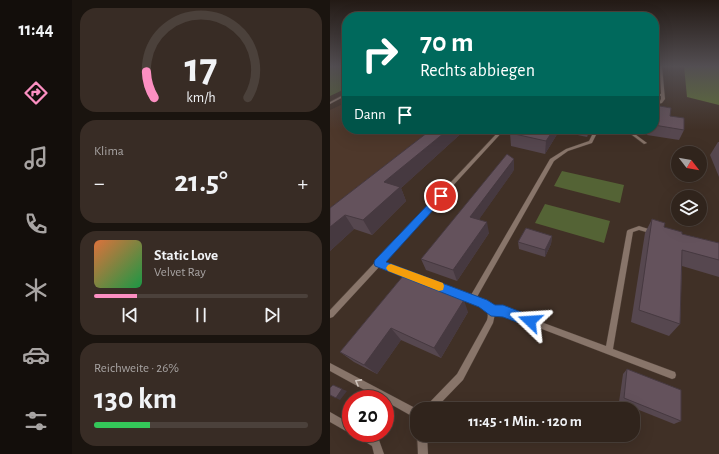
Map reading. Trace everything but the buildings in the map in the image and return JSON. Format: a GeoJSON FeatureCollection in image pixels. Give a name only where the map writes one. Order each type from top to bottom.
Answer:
{"type":"FeatureCollection","features":[{"type":"Feature","properties":{"kind":"lane"},"geometry":{"type":"LineString","coordinates":[[659,103],[661,102],[663,95],[662,87]]}},
{"type":"Feature","properties":{"kind":"lane"},"geometry":{"type":"LineString","coordinates":[[659,95],[663,95]]}},
{"type":"Feature","properties":{"kind":"lane"},"geometry":{"type":"LineString","coordinates":[[330,102],[342,96]]}},
{"type":"Feature","properties":{"kind":"lane"},"geometry":{"type":"LineString","coordinates":[[330,315],[498,134]]}},
{"type":"Feature","properties":{"kind":"lane"},"geometry":{"type":"LineString","coordinates":[[472,299],[552,160],[567,150],[591,142],[595,134]]}},
{"type":"Feature","properties":{"kind":"lane"},"geometry":{"type":"LineString","coordinates":[[632,134],[644,143]]}},
{"type":"Feature","properties":{"kind":"lane"},"geometry":{"type":"LineString","coordinates":[[609,350],[630,231],[639,228],[660,234]]}},
{"type":"Feature","properties":{"kind":"lane"},"geometry":{"type":"LineString","coordinates":[[379,263],[472,299],[488,306],[491,310],[492,315],[490,321],[460,377],[436,402]]}},
{"type":"Feature","properties":{"kind":"lane"},"geometry":{"type":"LineString","coordinates":[[491,310],[503,311],[672,375]]}},
{"type":"Feature","properties":{"kind":"lane"},"geometry":{"type":"LineString","coordinates":[[330,367],[410,410]]}},
{"type":"Feature","properties":{"kind":"lane"},"geometry":{"type":"LineString","coordinates":[[330,417],[342,424]]}},
{"type":"Feature","properties":{"kind":"lane"},"geometry":{"type":"LineString","coordinates":[[374,442],[376,443],[379,454]]}},
{"type":"Feature","properties":{"kind":"lane"},"geometry":{"type":"LineString","coordinates":[[422,442],[423,454]]}},
{"type":"Feature","properties":{"kind":"shaded area"},"geometry":{"type":"Polygon","coordinates":[[[342,104],[342,134],[428,134],[330,212],[330,110],[342,104]]]}},
{"type":"Feature","properties":{"kind":"green space"},"geometry":{"type":"Polygon","coordinates":[[[330,87],[342,87],[342,90],[330,96],[330,87]]]}},
{"type":"Feature","properties":{"kind":"green space"},"geometry":{"type":"Polygon","coordinates":[[[686,87],[719,87],[719,105],[687,97],[686,87]]]}},
{"type":"Feature","properties":{"kind":"green space"},"geometry":{"type":"Polygon","coordinates":[[[562,171],[624,185],[620,203],[554,186],[562,171]]]}},
{"type":"Feature","properties":{"kind":"green space"},"geometry":{"type":"Polygon","coordinates":[[[545,204],[610,221],[604,243],[535,223],[545,204]]]}},
{"type":"Feature","properties":{"kind":"slow traffic"},"geometry":{"type":"LineString","coordinates":[[391,268],[439,286]]}},
{"type":"Feature","properties":{"kind":"route"},"geometry":{"type":"LineString","coordinates":[[441,196],[379,263],[483,303],[491,310],[503,311],[530,321]]}}]}
